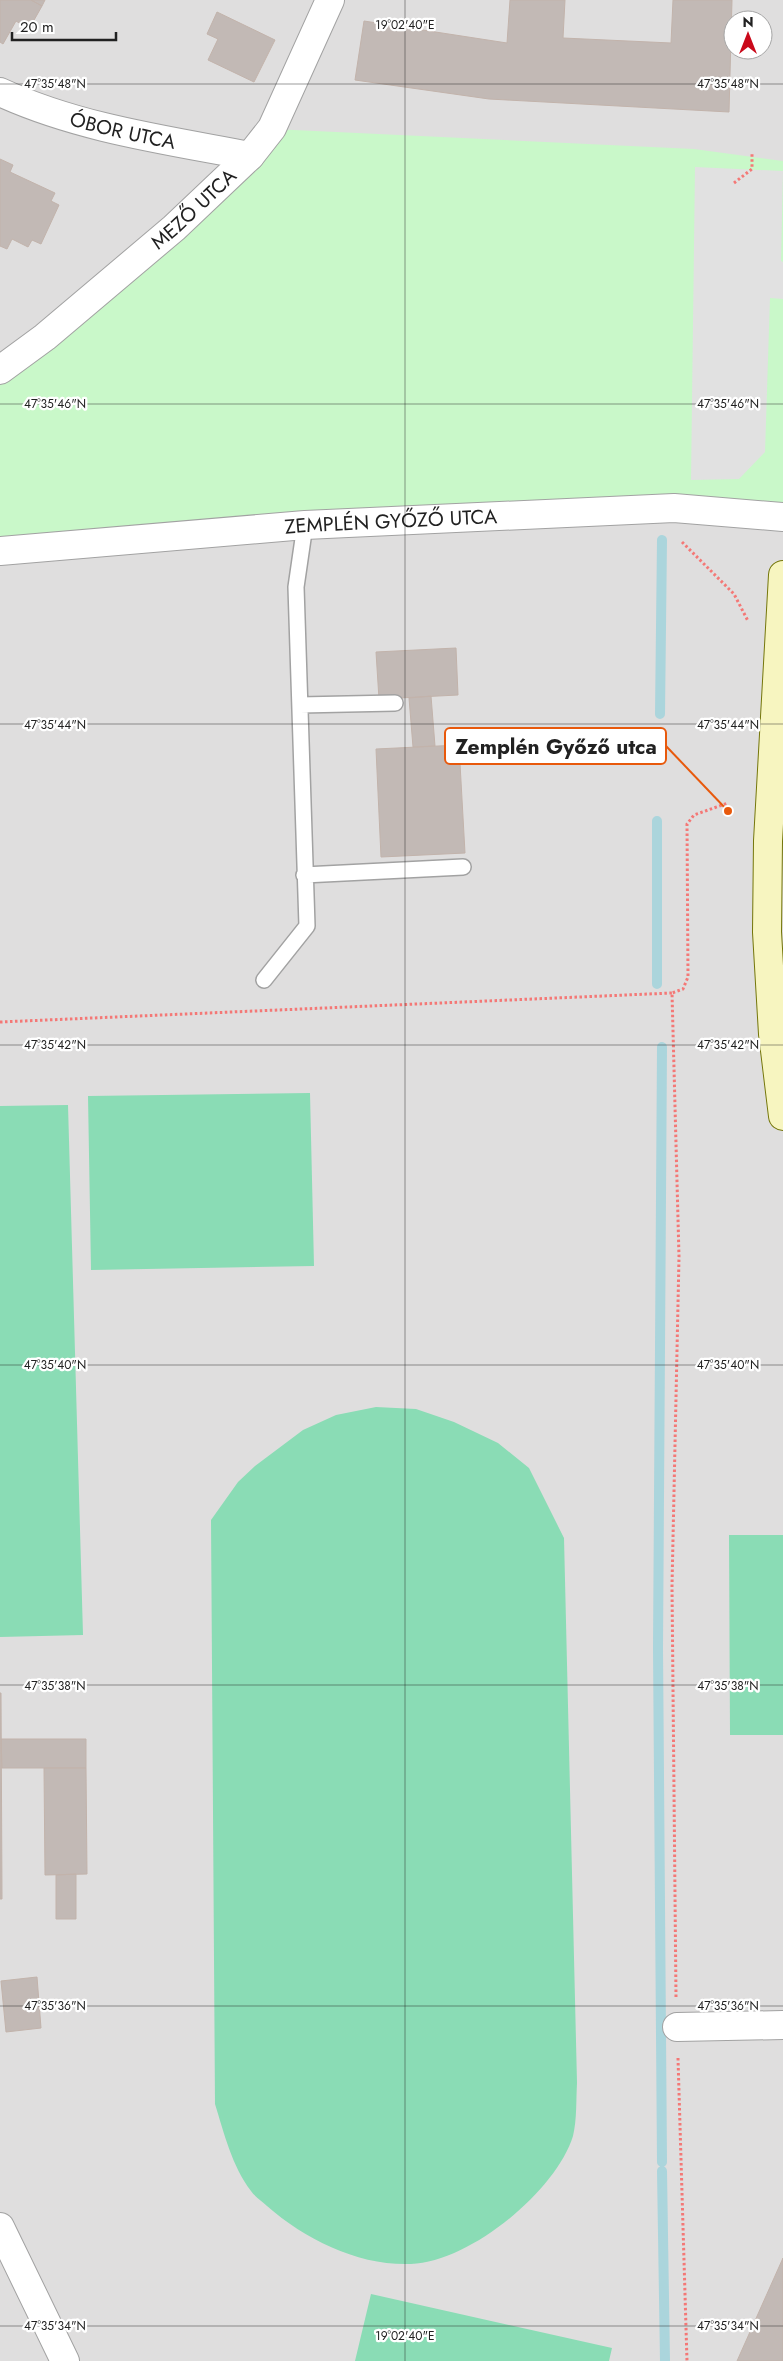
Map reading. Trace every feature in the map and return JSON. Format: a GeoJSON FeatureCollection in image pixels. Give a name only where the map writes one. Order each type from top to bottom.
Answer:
{"type":"FeatureCollection","features":[{"type":"Feature","properties":{"kind":"street","name":"MEZŐ UTCA"},"geometry":{"type":"LineString","coordinates":[[0,370],[44,337],[174,228],[250,156],[272,128],[330,0]]}},
{"type":"Feature","properties":{"kind":"street","name":"ÓBOR UTCA"},"geometry":{"type":"LineString","coordinates":[[0,92],[23,103],[76,120],[146,137],[250,156]]}},
{"type":"Feature","properties":{"kind":"street","name":"ZEMPLÉN GYŐZŐ UTCA"},"geometry":{"type":"LineString","coordinates":[[0,551],[305,525],[674,508],[783,517]]}},
{"type":"Feature","properties":{"kind":"street"},"geometry":{"type":"LineString","coordinates":[[783,575],[768,841],[767,923],[773,1034],[783,1116]]}},
{"type":"Feature","properties":{"kind":"street"},"geometry":{"type":"LineString","coordinates":[[677,2027],[783,2025]]}},
{"type":"Feature","properties":{"kind":"street"},"geometry":{"type":"LineString","coordinates":[[0,2227],[65,2361]]}},
{"type":"Feature","properties":{"kind":"lane"},"geometry":{"type":"LineString","coordinates":[[264,980],[307,926],[296,587],[305,525]]}},
{"type":"Feature","properties":{"kind":"lane"},"geometry":{"type":"LineString","coordinates":[[300,705],[395,703]]}},
{"type":"Feature","properties":{"kind":"lane"},"geometry":{"type":"LineString","coordinates":[[304,875],[463,867]]}},
{"type":"Feature","properties":{"kind":"path"},"geometry":{"type":"LineString","coordinates":[[734,183],[752,169],[752,152]]}},
{"type":"Feature","properties":{"kind":"path"},"geometry":{"type":"LineString","coordinates":[[680,539],[734,594],[752,629]]}},
{"type":"Feature","properties":{"kind":"path"},"geometry":{"type":"LineString","coordinates":[[0,1022],[672,993],[683,989],[688,977],[687,824],[694,815],[728,803]]}},
{"type":"Feature","properties":{"kind":"path"},"geometry":{"type":"LineString","coordinates":[[672,993],[679,1257],[672,1586],[677,2027],[687,2361]]}},
{"type":"Feature","properties":{"kind":"shaded area"},"geometry":{"type":"Polygon","coordinates":[[[0,0],[783,0],[783,2361],[0,2361],[0,0]]]}},
{"type":"Feature","properties":{"kind":"shaded area"},"geometry":{"type":"Polygon","coordinates":[[[695,167],[783,171],[781,261],[783,262],[783,299],[770,298],[765,452],[739,479],[691,480],[695,167]]]}},
{"type":"Feature","properties":{"kind":"green space"},"geometry":{"type":"Polygon","coordinates":[[[273,129],[694,149],[783,161],[783,515],[0,550],[0,371],[273,129]]]}},
{"type":"Feature","properties":{"kind":"green space"},"geometry":{"type":"Polygon","coordinates":[[[310,1093],[314,1266],[91,1270],[88,1096],[310,1093]]]}},
{"type":"Feature","properties":{"kind":"green space"},"geometry":{"type":"Polygon","coordinates":[[[68,1105],[83,1635],[0,1637],[0,1106],[68,1105]]]}},
{"type":"Feature","properties":{"kind":"green space"},"geometry":{"type":"Polygon","coordinates":[[[376,1407],[416,1409],[454,1422],[498,1443],[529,1468],[564,1538],[577,2083],[576,2117],[573,2136],[564,2157],[549,2179],[508,2220],[484,2237],[459,2251],[434,2260],[411,2264],[372,2261],[334,2248],[299,2230],[267,2206],[253,2193],[244,2181],[229,2149],[215,2104],[211,1520],[238,1482],[255,1466],[303,1430],[336,1415],[376,1407]]]}},
{"type":"Feature","properties":{"kind":"green space"},"geometry":{"type":"Polygon","coordinates":[[[729,1535],[783,1535],[783,1735],[730,1735],[729,1535]]]}},
{"type":"Feature","properties":{"kind":"green space"},"geometry":{"type":"Polygon","coordinates":[[[371,2294],[612,2348],[609,2361],[355,2361],[371,2294]]]}},
{"type":"Feature","properties":{"kind":"building"},"geometry":{"type":"Polygon","coordinates":[[[0,0],[31,0],[42,6],[29,29],[16,21],[3,44],[0,42],[0,0]]]}},
{"type":"Feature","properties":{"kind":"building"},"geometry":{"type":"Polygon","coordinates":[[[31,0],[45,0],[42,6],[31,0]]]}},
{"type":"Feature","properties":{"kind":"building"},"geometry":{"type":"Polygon","coordinates":[[[510,0],[565,0],[563,38],[671,43],[673,0],[732,0],[732,10],[723,10],[723,60],[730,60],[729,112],[489,99],[355,80],[364,21],[507,43],[510,0]]]}},
{"type":"Feature","properties":{"kind":"building"},"geometry":{"type":"Polygon","coordinates":[[[217,12],[275,40],[254,82],[208,60],[218,39],[207,34],[217,12]]]}},
{"type":"Feature","properties":{"kind":"building"},"geometry":{"type":"Polygon","coordinates":[[[0,159],[13,165],[10,172],[55,193],[51,201],[59,205],[41,244],[32,240],[28,247],[12,239],[7,249],[0,246],[0,159]]]}},
{"type":"Feature","properties":{"kind":"building"},"geometry":{"type":"Polygon","coordinates":[[[456,648],[458,695],[379,699],[376,652],[456,648]]]}},
{"type":"Feature","properties":{"kind":"building"},"geometry":{"type":"Polygon","coordinates":[[[431,696],[435,746],[413,747],[409,698],[431,696]]]}},
{"type":"Feature","properties":{"kind":"building"},"geometry":{"type":"Polygon","coordinates":[[[459,745],[465,853],[381,857],[376,749],[459,745]]]}},
{"type":"Feature","properties":{"kind":"building"},"geometry":{"type":"Polygon","coordinates":[[[1,1693],[2,1899],[0,1899],[1,1693]]]}},
{"type":"Feature","properties":{"kind":"building"},"geometry":{"type":"Polygon","coordinates":[[[1,1739],[86,1739],[86,1768],[2,1768],[1,1739]]]}},
{"type":"Feature","properties":{"kind":"building"},"geometry":{"type":"Polygon","coordinates":[[[44,1768],[86,1768],[87,1874],[45,1875],[44,1768]]]}},
{"type":"Feature","properties":{"kind":"building"},"geometry":{"type":"Polygon","coordinates":[[[76,1874],[76,1919],[56,1919],[56,1875],[76,1874]]]}},
{"type":"Feature","properties":{"kind":"building"},"geometry":{"type":"Polygon","coordinates":[[[37,1977],[41,2028],[6,2032],[1,1981],[37,1977]]]}},
{"type":"Feature","properties":{"kind":"building"},"geometry":{"type":"Polygon","coordinates":[[[783,2258],[783,2361],[737,2361],[783,2258]]]}},
{"type":"Feature","properties":{"kind":"waterway"},"geometry":{"type":"LineString","coordinates":[[660,714],[662,540]]}},
{"type":"Feature","properties":{"kind":"waterway"},"geometry":{"type":"LineString","coordinates":[[657,821],[657,984]]}},
{"type":"Feature","properties":{"kind":"waterway"},"geometry":{"type":"LineString","coordinates":[[662,1047],[658,1648],[662,2162]]}},
{"type":"Feature","properties":{"kind":"waterway"},"geometry":{"type":"LineString","coordinates":[[662,2171],[665,2361]]}},
{"type":"Feature","properties":{"kind":"place","name":"Zemplén Győző utca"},"geometry":{"type":"Point","coordinates":[728,811]}}]}
